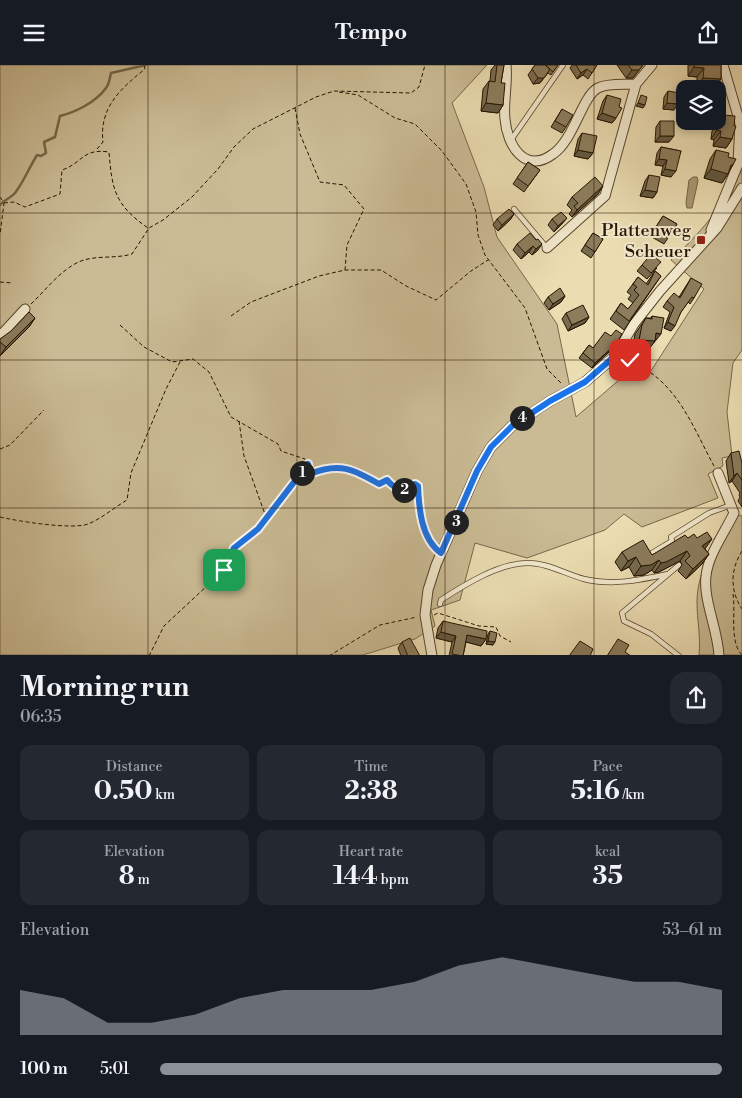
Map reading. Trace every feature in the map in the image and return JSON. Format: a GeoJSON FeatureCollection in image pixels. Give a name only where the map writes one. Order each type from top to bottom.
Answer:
{"type":"FeatureCollection","features":[{"type":"Feature","properties":{"kind":"street"},"geometry":{"type":"LineString","coordinates":[[506,65],[508,84],[504,119],[516,150],[526,161],[532,162],[544,160],[564,145],[596,89],[607,85],[636,84]]}},
{"type":"Feature","properties":{"kind":"street"},"geometry":{"type":"LineString","coordinates":[[547,248],[605,196],[636,84],[652,65]]}},
{"type":"Feature","properties":{"kind":"street"},"geometry":{"type":"LineString","coordinates":[[708,238],[740,158],[740,123],[723,65]]}},
{"type":"Feature","properties":{"kind":"street"},"geometry":{"type":"LineString","coordinates":[[432,655],[428,590],[441,553],[477,471],[491,447],[512,426],[550,401],[585,382],[616,355],[634,324],[660,291],[717,228],[742,188]]}},
{"type":"Feature","properties":{"kind":"street"},"geometry":{"type":"LineString","coordinates":[[0,336],[25,309]]}},
{"type":"Feature","properties":{"kind":"street"},"geometry":{"type":"LineString","coordinates":[[616,355],[637,365]]}},
{"type":"Feature","properties":{"kind":"street"},"geometry":{"type":"LineString","coordinates":[[718,473],[736,511],[709,562],[705,577],[719,655]]}},
{"type":"Feature","properties":{"kind":"lane"},"geometry":{"type":"LineString","coordinates":[[511,139],[563,65]]}},
{"type":"Feature","properties":{"kind":"lane"},"geometry":{"type":"LineString","coordinates":[[514,209],[547,248]]}},
{"type":"Feature","properties":{"kind":"lane"},"geometry":{"type":"LineString","coordinates":[[644,559],[672,541],[671,537],[709,513],[736,511]]}},
{"type":"Feature","properties":{"kind":"lane"},"geometry":{"type":"LineString","coordinates":[[440,604],[441,600],[465,584],[507,567],[526,563],[587,579],[625,582],[668,574]]}},
{"type":"Feature","properties":{"kind":"lane"},"geometry":{"type":"LineString","coordinates":[[679,565],[625,609],[623,617],[624,621],[651,634],[679,655]]}},
{"type":"Feature","properties":{"kind":"path"},"geometry":{"type":"LineString","coordinates":[[97,150],[103,143],[102,129],[110,106],[121,87],[144,69],[144,65]]}},
{"type":"Feature","properties":{"kind":"path"},"geometry":{"type":"LineString","coordinates":[[25,309],[53,281],[81,261],[98,257],[120,258],[132,254],[148,229],[163,220],[192,197],[218,169],[234,147],[253,129],[334,91],[411,93],[418,87],[425,65]]}},
{"type":"Feature","properties":{"kind":"path"},"geometry":{"type":"LineString","coordinates":[[334,91],[358,95],[395,118],[415,124],[442,151],[466,184],[476,212],[478,235],[485,255],[525,308],[546,369],[563,384],[557,390]]}},
{"type":"Feature","properties":{"kind":"path"},"geometry":{"type":"LineString","coordinates":[[295,108],[300,134],[320,181],[344,185],[364,209],[347,245],[345,270]]}},
{"type":"Feature","properties":{"kind":"path"},"geometry":{"type":"LineString","coordinates":[[4,203],[14,202],[26,207],[60,194],[62,170],[70,167],[84,154],[97,150],[108,152],[113,190],[132,217],[148,229]]}},
{"type":"Feature","properties":{"kind":"path"},"geometry":{"type":"LineString","coordinates":[[0,197],[4,203],[0,235]]}},
{"type":"Feature","properties":{"kind":"path"},"geometry":{"type":"LineString","coordinates":[[231,316],[251,302],[319,276],[345,270],[381,270],[406,286],[436,300],[471,271],[489,260]]}},
{"type":"Feature","properties":{"kind":"path"},"geometry":{"type":"LineString","coordinates":[[0,283],[13,283]]}},
{"type":"Feature","properties":{"kind":"path"},"geometry":{"type":"LineString","coordinates":[[120,325],[144,347],[172,363],[193,359],[209,372],[230,417],[278,444],[282,451],[305,459],[310,474],[327,467],[354,469],[379,484],[387,480],[393,487],[404,490],[415,484],[418,486],[422,522],[433,547],[441,553]]}},
{"type":"Feature","properties":{"kind":"path"},"geometry":{"type":"LineString","coordinates":[[0,517],[18,522],[52,525],[87,525],[127,500],[131,473],[166,389],[181,361]]}},
{"type":"Feature","properties":{"kind":"path"},"geometry":{"type":"LineString","coordinates":[[637,365],[658,377],[677,398],[718,473]]}},
{"type":"Feature","properties":{"kind":"path"},"geometry":{"type":"LineString","coordinates":[[0,449],[10,445],[44,410]]}},
{"type":"Feature","properties":{"kind":"path"},"geometry":{"type":"LineString","coordinates":[[239,421],[244,457],[266,518]]}},
{"type":"Feature","properties":{"kind":"path"},"geometry":{"type":"LineString","coordinates":[[149,655],[164,626],[224,570],[234,548],[258,529],[308,464]]}},
{"type":"Feature","properties":{"kind":"path"},"geometry":{"type":"LineString","coordinates":[[742,551],[734,564],[733,579],[734,593],[742,609]]}},
{"type":"Feature","properties":{"kind":"path"},"geometry":{"type":"LineString","coordinates":[[733,594],[734,628],[737,648],[742,655]]}},
{"type":"Feature","properties":{"kind":"path"},"geometry":{"type":"LineString","coordinates":[[330,655],[333,655],[380,625],[430,616],[435,613],[479,625],[496,627],[500,636],[511,642]]}},
{"type":"Feature","properties":{"kind":"shaded area"},"geometry":{"type":"Polygon","coordinates":[[[0,65],[487,65],[452,103],[484,187],[497,237],[557,324],[576,417],[626,374],[645,380],[704,289],[671,260],[711,218],[728,194],[742,169],[742,350],[733,363],[727,412],[732,456],[722,458],[723,466],[708,474],[718,498],[642,527],[624,514],[605,530],[527,558],[475,543],[460,600],[431,610],[435,626],[415,639],[363,655],[0,655],[0,65]]]}},
{"type":"Feature","properties":{"kind":"shaded area"},"geometry":{"type":"Polygon","coordinates":[[[697,177],[698,181],[692,208],[687,208],[689,180],[697,177]]]}},
{"type":"Feature","properties":{"kind":"shaded area"},"geometry":{"type":"Polygon","coordinates":[[[736,515],[742,516],[742,655],[699,655],[697,602],[701,578],[710,556],[736,515]]]}},
{"type":"Feature","properties":{"kind":"building"},"geometry":{"type":"Polygon","coordinates":[[[497,65],[504,65],[501,83],[505,83],[503,105],[486,103],[489,81],[495,82],[497,65]]]}},
{"type":"Feature","properties":{"kind":"building"},"geometry":{"type":"Polygon","coordinates":[[[535,65],[545,65],[550,69],[544,78],[538,78],[532,69],[535,65]]]}},
{"type":"Feature","properties":{"kind":"building"},"geometry":{"type":"Polygon","coordinates":[[[547,65],[558,65],[553,72],[547,65]]]}},
{"type":"Feature","properties":{"kind":"building"},"geometry":{"type":"Polygon","coordinates":[[[576,65],[597,65],[592,73],[587,69],[581,73],[576,65]]]}},
{"type":"Feature","properties":{"kind":"building"},"geometry":{"type":"Polygon","coordinates":[[[628,65],[643,65],[639,70],[632,70],[628,65]]]}},
{"type":"Feature","properties":{"kind":"building"},"geometry":{"type":"Polygon","coordinates":[[[694,65],[721,65],[721,79],[703,78],[704,68],[694,67],[694,65]]]}},
{"type":"Feature","properties":{"kind":"building"},"geometry":{"type":"Polygon","coordinates":[[[668,91],[676,92],[676,104],[667,103],[668,91]]]}},
{"type":"Feature","properties":{"kind":"building"},"geometry":{"type":"Polygon","coordinates":[[[607,95],[621,99],[619,107],[622,108],[616,118],[602,113],[607,95]]]}},
{"type":"Feature","properties":{"kind":"building"},"geometry":{"type":"Polygon","coordinates":[[[641,95],[647,97],[645,105],[638,103],[641,95]]]}},
{"type":"Feature","properties":{"kind":"building"},"geometry":{"type":"Polygon","coordinates":[[[562,109],[573,115],[566,127],[555,121],[562,109]]]}},
{"type":"Feature","properties":{"kind":"building"},"geometry":{"type":"Polygon","coordinates":[[[726,115],[735,116],[734,126],[736,126],[732,139],[720,137],[721,131],[717,130],[726,130],[726,115]]]}},
{"type":"Feature","properties":{"kind":"building"},"geometry":{"type":"Polygon","coordinates":[[[660,121],[674,121],[674,136],[660,136],[660,121]]]}},
{"type":"Feature","properties":{"kind":"building"},"geometry":{"type":"Polygon","coordinates":[[[582,133],[597,136],[593,153],[578,150],[582,133]]]}},
{"type":"Feature","properties":{"kind":"building"},"geometry":{"type":"Polygon","coordinates":[[[661,147],[681,151],[676,171],[665,169],[667,160],[659,159],[661,147]]]}},
{"type":"Feature","properties":{"kind":"building"},"geometry":{"type":"Polygon","coordinates":[[[716,150],[729,153],[728,157],[736,159],[733,165],[731,165],[728,174],[711,169],[716,150]]]}},
{"type":"Feature","properties":{"kind":"building"},"geometry":{"type":"Polygon","coordinates":[[[528,162],[540,170],[528,186],[517,178],[528,162]]]}},
{"type":"Feature","properties":{"kind":"building"},"geometry":{"type":"Polygon","coordinates":[[[649,175],[660,177],[657,192],[645,190],[649,175]]]}},
{"type":"Feature","properties":{"kind":"building"},"geometry":{"type":"Polygon","coordinates":[[[595,177],[603,186],[577,210],[574,206],[578,203],[572,197],[595,177]]]}},
{"type":"Feature","properties":{"kind":"building"},"geometry":{"type":"Polygon","coordinates":[[[509,209],[514,214],[502,225],[497,219],[509,209]]]}},
{"type":"Feature","properties":{"kind":"building"},"geometry":{"type":"Polygon","coordinates":[[[561,212],[567,218],[558,226],[552,219],[561,212]]]}},
{"type":"Feature","properties":{"kind":"building"},"geometry":{"type":"Polygon","coordinates":[[[663,216],[677,224],[668,238],[654,230],[663,216]]]}},
{"type":"Feature","properties":{"kind":"building"},"geometry":{"type":"Polygon","coordinates":[[[530,233],[542,244],[536,249],[533,246],[525,253],[517,244],[530,233]]]}},
{"type":"Feature","properties":{"kind":"building"},"geometry":{"type":"Polygon","coordinates":[[[593,233],[603,239],[595,252],[585,245],[593,233]]]}},
{"type":"Feature","properties":{"kind":"building"},"geometry":{"type":"Polygon","coordinates":[[[651,254],[661,262],[651,273],[642,265],[651,254]]]}},
{"type":"Feature","properties":{"kind":"building"},"geometry":{"type":"Polygon","coordinates":[[[655,271],[661,276],[629,321],[616,311],[621,303],[628,309],[639,295],[634,290],[637,287],[633,284],[638,277],[648,285],[655,271]]]}},
{"type":"Feature","properties":{"kind":"building"},"geometry":{"type":"Polygon","coordinates":[[[691,278],[702,284],[694,298],[692,297],[681,312],[675,326],[668,322],[674,307],[667,301],[674,293],[680,298],[691,278]]]}},
{"type":"Feature","properties":{"kind":"building"},"geometry":{"type":"Polygon","coordinates":[[[560,288],[565,296],[553,304],[548,297],[560,288]]]}},
{"type":"Feature","properties":{"kind":"building"},"geometry":{"type":"Polygon","coordinates":[[[583,305],[589,317],[572,325],[566,313],[583,305]]]}},
{"type":"Feature","properties":{"kind":"building"},"geometry":{"type":"Polygon","coordinates":[[[29,312],[35,318],[6,347],[0,342],[0,339],[11,331],[29,312]]]}},
{"type":"Feature","properties":{"kind":"building"},"geometry":{"type":"Polygon","coordinates":[[[652,316],[664,318],[661,334],[656,333],[655,341],[639,340],[642,325],[646,318],[652,319],[652,316]]]}},
{"type":"Feature","properties":{"kind":"building"},"geometry":{"type":"Polygon","coordinates":[[[616,330],[622,334],[616,344],[595,363],[583,353],[589,345],[593,348],[605,332],[611,336],[616,330]]]}},
{"type":"Feature","properties":{"kind":"building"},"geometry":{"type":"Polygon","coordinates":[[[739,451],[742,463],[742,480],[737,473],[734,476],[731,453],[739,451]]]}},
{"type":"Feature","properties":{"kind":"building"},"geometry":{"type":"Polygon","coordinates":[[[707,532],[712,539],[702,546],[709,554],[693,569],[685,561],[690,556],[687,551],[666,562],[661,563],[659,560],[651,565],[641,566],[636,557],[628,561],[622,552],[643,540],[652,555],[685,535],[688,538],[694,534],[697,538],[707,532]]]}},
{"type":"Feature","properties":{"kind":"building"},"geometry":{"type":"Polygon","coordinates":[[[443,621],[487,631],[486,639],[467,635],[463,655],[452,654],[456,636],[441,632],[443,621]]]}},
{"type":"Feature","properties":{"kind":"building"},"geometry":{"type":"Polygon","coordinates":[[[490,631],[497,633],[495,642],[488,641],[490,631]]]}},
{"type":"Feature","properties":{"kind":"building"},"geometry":{"type":"Polygon","coordinates":[[[410,638],[419,655],[408,655],[402,642],[410,638]]]}},
{"type":"Feature","properties":{"kind":"building"},"geometry":{"type":"Polygon","coordinates":[[[618,639],[629,645],[625,652],[630,655],[608,655],[618,639]]]}},
{"type":"Feature","properties":{"kind":"building"},"geometry":{"type":"Polygon","coordinates":[[[580,641],[593,649],[590,655],[570,655],[580,641]]]}},
{"type":"Feature","properties":{"kind":"waterway"},"geometry":{"type":"LineString","coordinates":[[0,205],[15,193],[37,155],[41,156],[46,153],[44,142],[55,137],[60,116],[73,112],[97,98],[107,87],[111,73],[146,65]]}},
{"type":"Feature","properties":{"kind":"place","name":"Plattenweg Scheuer"},"geometry":{"type":"Point","coordinates":[701,240]}},
{"type":"Feature","properties":{"kind":"route"},"geometry":{"type":"LineString","coordinates":[[224,570],[234,548],[258,529],[308,464],[310,467],[308,473],[310,474],[327,467],[354,469],[379,484],[387,480],[393,487],[404,490],[415,484],[418,486],[422,522],[433,547],[441,553],[462,509],[477,471],[491,447],[505,431],[527,415],[585,382],[616,355],[630,360]]}}]}
